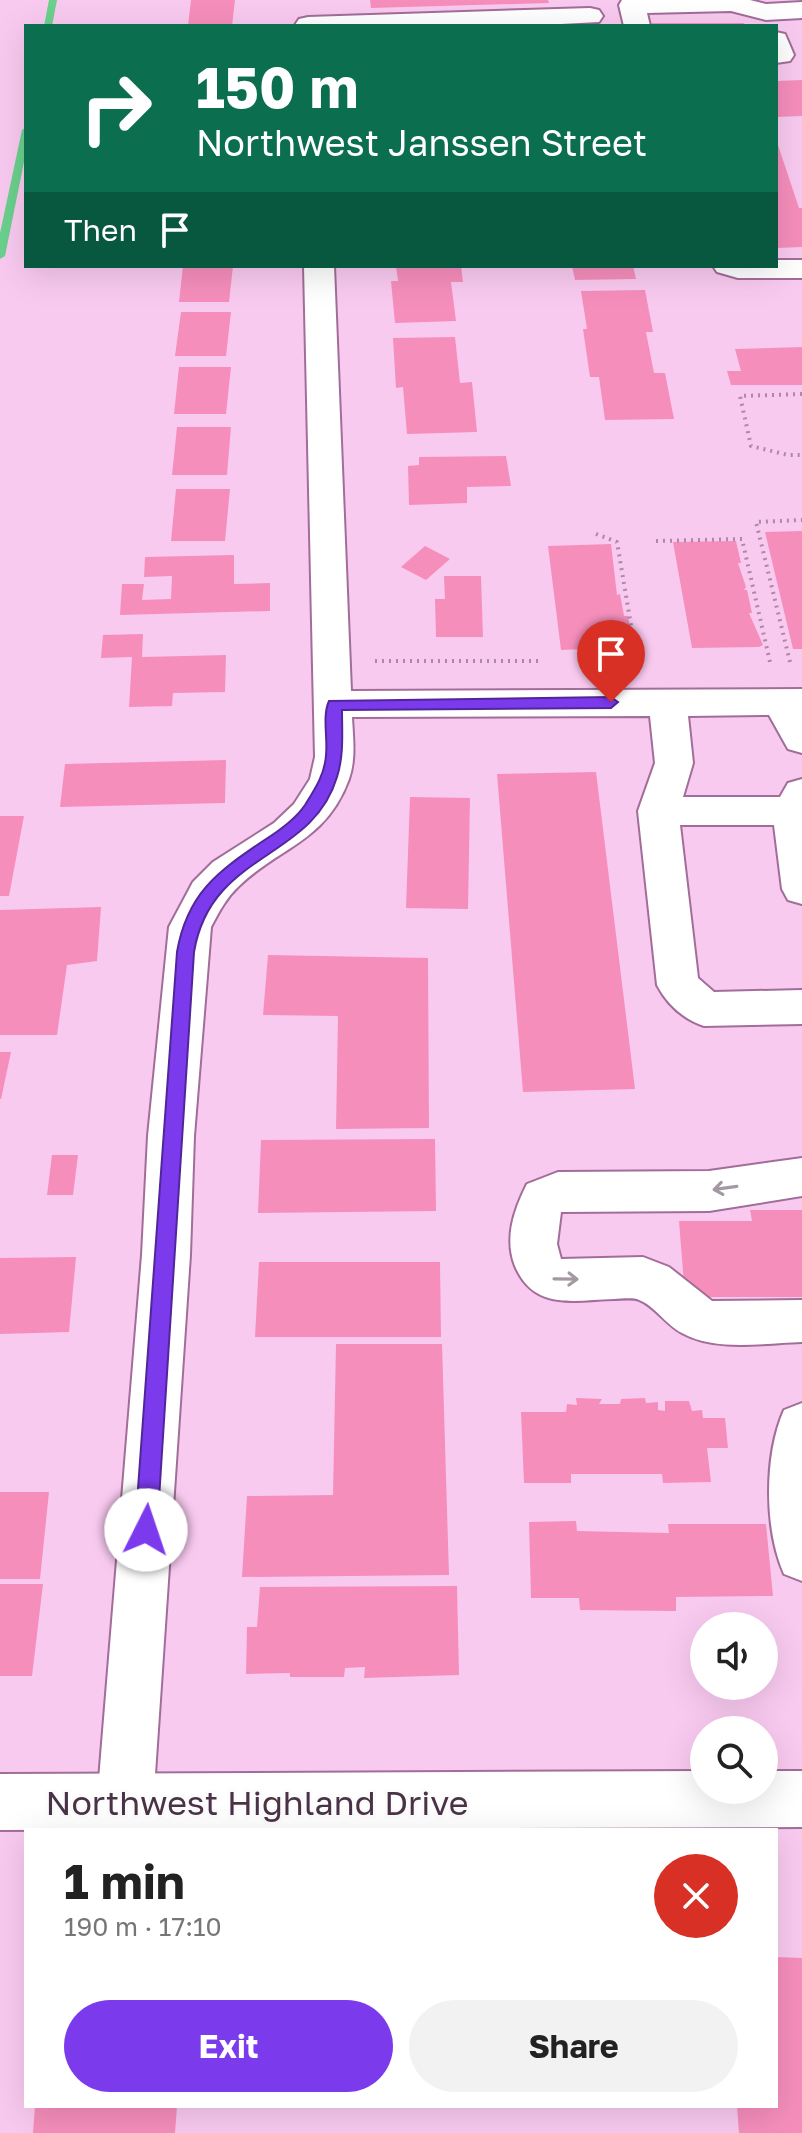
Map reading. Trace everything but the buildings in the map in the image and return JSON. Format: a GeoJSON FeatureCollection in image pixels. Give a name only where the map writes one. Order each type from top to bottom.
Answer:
{"type":"FeatureCollection","features":[{"type":"Feature","properties":{"kind":"street"},"geometry":{"type":"LineString","coordinates":[[637,24],[632,5],[731,3],[769,19],[802,10]]}},
{"type":"Feature","properties":{"kind":"street"},"geometry":{"type":"LineString","coordinates":[[308,17],[590,16]]}},
{"type":"Feature","properties":{"kind":"street"},"geometry":{"type":"LineString","coordinates":[[125,1804],[166,1255],[171,1136],[190,927],[208,893],[227,873],[288,833],[308,814],[329,780],[334,757],[319,268]]}},
{"type":"Feature","properties":{"kind":"street"},"geometry":{"type":"LineString","coordinates":[[735,268],[802,269]]}},
{"type":"Feature","properties":{"kind":"street"},"geometry":{"type":"LineString","coordinates":[[668,702],[674,763],[658,811],[678,985],[704,1009],[802,1007]]}},
{"type":"Feature","properties":{"kind":"street"},"geometry":{"type":"LineString","coordinates":[[334,704],[791,702],[802,739]]}},
{"type":"Feature","properties":{"kind":"street"},"geometry":{"type":"LineString","coordinates":[[658,811],[797,802],[802,889]]}},
{"type":"Feature","properties":{"kind":"street"},"geometry":{"type":"LineString","coordinates":[[802,1177],[709,1191],[558,1192],[543,1198],[535,1213],[534,1227],[537,1267],[544,1276],[554,1280],[643,1278],[698,1318],[711,1322],[802,1321]]}},
{"type":"Feature","properties":{"kind":"street"},"geometry":{"type":"LineString","coordinates":[[802,1426],[794,1498],[802,1556]]}},
{"type":"Feature","properties":{"kind":"street","name":"Northwest Highland Drive"},"geometry":{"type":"LineString","coordinates":[[0,1802],[125,1804],[802,1799]]}},
{"type":"Feature","properties":{"kind":"path"},"geometry":{"type":"LineString","coordinates":[[802,394],[740,396],[751,446],[788,455],[802,455]]}},
{"type":"Feature","properties":{"kind":"path"},"geometry":{"type":"LineString","coordinates":[[790,662],[756,522],[802,520]]}},
{"type":"Feature","properties":{"kind":"path"},"geometry":{"type":"LineString","coordinates":[[596,534],[617,542],[637,661]]}},
{"type":"Feature","properties":{"kind":"path"},"geometry":{"type":"LineString","coordinates":[[656,541],[742,539],[770,662]]}},
{"type":"Feature","properties":{"kind":"waterway"},"geometry":{"type":"LineString","coordinates":[[48,24],[53,0]]}},
{"type":"Feature","properties":{"kind":"waterway"},"geometry":{"type":"LineString","coordinates":[[0,256],[24,140]]}},
{"type":"Feature","properties":{"kind":"route"},"geometry":{"type":"LineString","coordinates":[[146,1530],[185,952],[190,927],[208,893],[227,873],[288,833],[308,814],[329,780],[334,757],[334,704],[611,702]]}}]}
